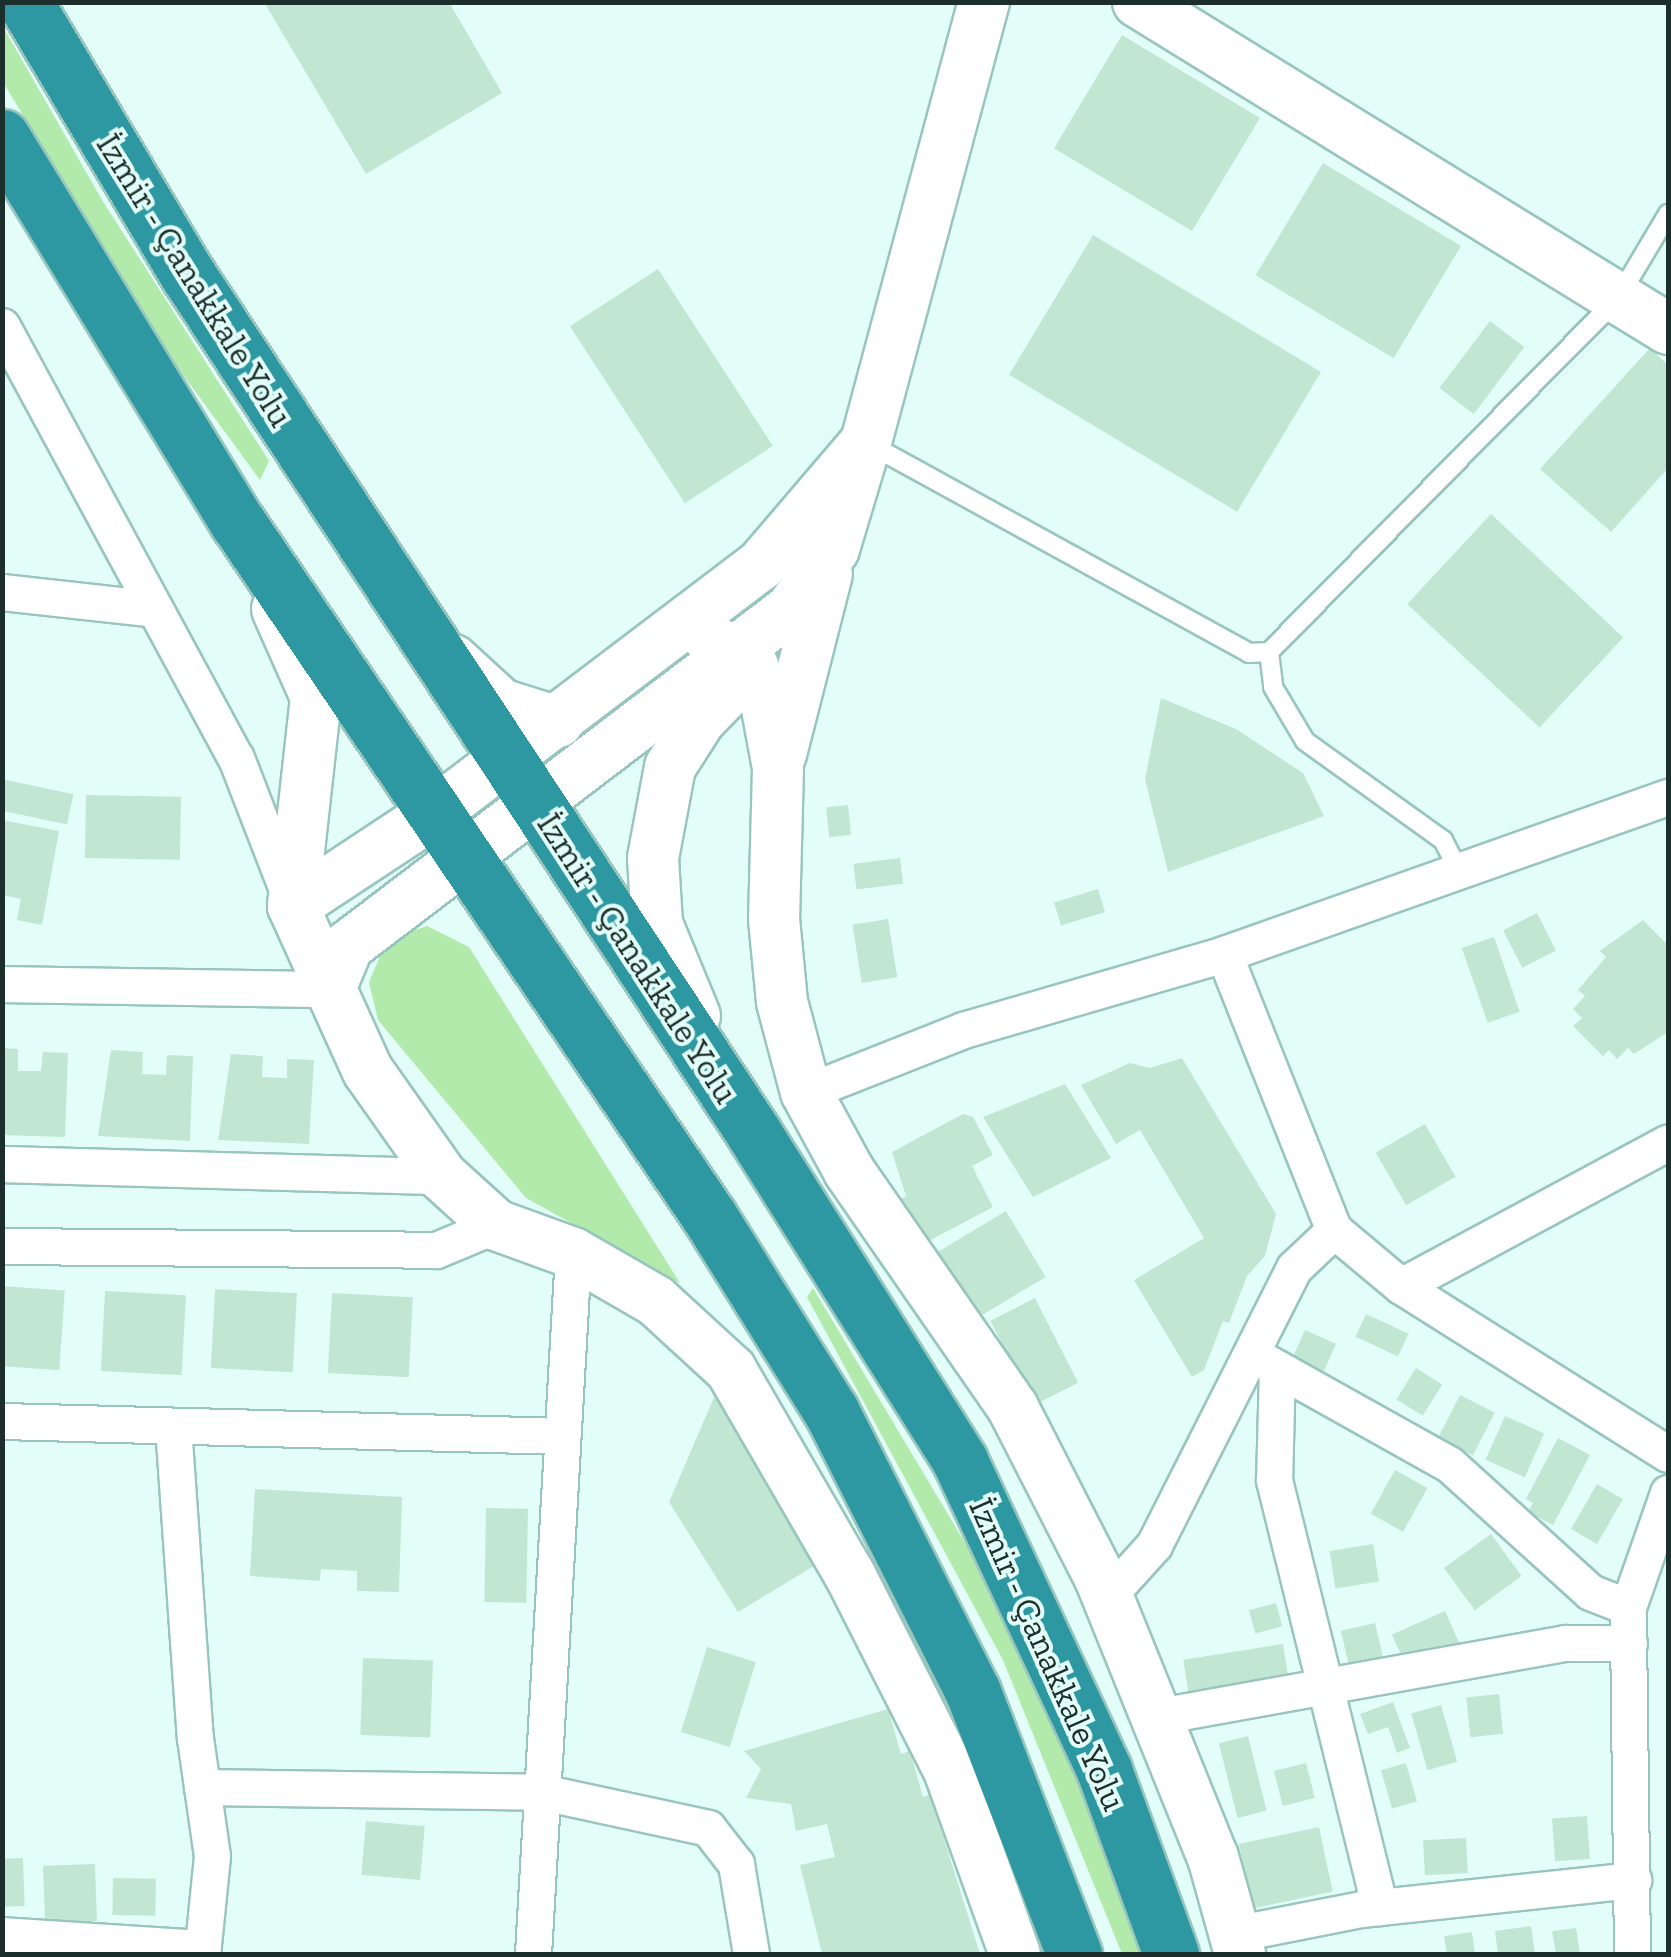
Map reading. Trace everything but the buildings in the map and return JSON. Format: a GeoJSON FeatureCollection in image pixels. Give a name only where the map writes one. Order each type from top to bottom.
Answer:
{"type":"FeatureCollection","features":[{"type":"Feature","properties":{"kind":"highway","name":"İzmir - Çanakkale Yolu"},"geometry":{"type":"LineString","coordinates":[[32,5],[188,276],[507,759],[504,832],[515,929],[831,1411],[973,1692],[1074,1954]]}},
{"type":"Feature","properties":{"kind":"highway","name":"İzmir - Çanakkale Yolu"},"geometry":{"type":"LineString","coordinates":[[2,137],[238,523],[434,813],[504,832],[584,878],[754,1132],[960,1461],[1104,1770],[1171,1954]]}},
{"type":"Feature","properties":{"kind":"main road"},"geometry":{"type":"LineString","coordinates":[[984,2],[834,549],[777,787],[774,919],[782,1002],[806,1092],[849,1172],[1013,1408],[1108,1597],[1159,1716],[1237,1944]]}},
{"type":"Feature","properties":{"kind":"main road"},"geometry":{"type":"LineString","coordinates":[[1138,2],[1668,329]]}},
{"type":"Feature","properties":{"kind":"main road"},"geometry":{"type":"LineString","coordinates":[[293,906],[434,813],[668,640],[761,565],[866,442]]}},
{"type":"Feature","properties":{"kind":"main road"},"geometry":{"type":"LineString","coordinates":[[238,523],[316,697],[293,906],[368,1072],[442,1176],[496,1225],[573,1253],[656,1300],[731,1370],[850,1575],[948,1770],[1015,1954]]}},
{"type":"Feature","properties":{"kind":"main road"},"geometry":{"type":"LineString","coordinates":[[330,989],[348,946],[421,888],[680,714],[744,658],[791,609],[834,549]]}},
{"type":"Feature","properties":{"kind":"main road"},"geometry":{"type":"LineString","coordinates":[[420,630],[501,704],[558,722]]}},
{"type":"Feature","properties":{"kind":"main road"},"geometry":{"type":"LineString","coordinates":[[668,640],[713,636],[744,658],[777,787]]}},
{"type":"Feature","properties":{"kind":"main road"},"geometry":{"type":"LineString","coordinates":[[680,714],[737,738],[777,787]]}},
{"type":"Feature","properties":{"kind":"main road"},"geometry":{"type":"LineString","coordinates":[[680,714],[654,858],[658,924],[754,1132]]}},
{"type":"Feature","properties":{"kind":"main road"},"geometry":{"type":"LineString","coordinates":[[421,888],[462,891],[515,929]]}},
{"type":"Feature","properties":{"kind":"street"},"geometry":{"type":"LineString","coordinates":[[2,326],[236,758],[293,906]]}},
{"type":"Feature","properties":{"kind":"street"},"geometry":{"type":"LineString","coordinates":[[2,592],[155,609]]}},
{"type":"Feature","properties":{"kind":"street"},"geometry":{"type":"LineString","coordinates":[[806,1092],[963,1030],[1224,954],[1668,797]]}},
{"type":"Feature","properties":{"kind":"street"},"geometry":{"type":"LineString","coordinates":[[1224,954],[1334,1230],[1401,1286],[1668,1454]]}},
{"type":"Feature","properties":{"kind":"street"},"geometry":{"type":"LineString","coordinates":[[2,984],[330,989]]}},
{"type":"Feature","properties":{"kind":"street"},"geometry":{"type":"LineString","coordinates":[[1401,1286],[1668,1142]]}},
{"type":"Feature","properties":{"kind":"street"},"geometry":{"type":"LineString","coordinates":[[2,1164],[442,1176]]}},
{"type":"Feature","properties":{"kind":"street"},"geometry":{"type":"LineString","coordinates":[[2,1246],[436,1250],[496,1225]]}},
{"type":"Feature","properties":{"kind":"street"},"geometry":{"type":"LineString","coordinates":[[1108,1597],[1154,1546],[1263,1360],[1294,1268],[1334,1230]]}},
{"type":"Feature","properties":{"kind":"street"},"geometry":{"type":"LineString","coordinates":[[532,1954],[573,1253]]}},
{"type":"Feature","properties":{"kind":"street"},"geometry":{"type":"LineString","coordinates":[[1263,1360],[1449,1464],[1590,1592],[1628,1607]]}},
{"type":"Feature","properties":{"kind":"street"},"geometry":{"type":"LineString","coordinates":[[1263,1360],[1274,1480],[1321,1687],[1380,1907]]}},
{"type":"Feature","properties":{"kind":"street"},"geometry":{"type":"LineString","coordinates":[[2,1421],[562,1436]]}},
{"type":"Feature","properties":{"kind":"street"},"geometry":{"type":"LineString","coordinates":[[2,1935],[202,1951],[212,1856],[202,1786],[174,1426]]}},
{"type":"Feature","properties":{"kind":"street"},"geometry":{"type":"LineString","coordinates":[[1632,1954],[1628,1607],[1668,1493]]}},
{"type":"Feature","properties":{"kind":"street"},"geometry":{"type":"LineString","coordinates":[[1159,1716],[1564,1643],[1629,1643]]}},
{"type":"Feature","properties":{"kind":"street"},"geometry":{"type":"LineString","coordinates":[[202,1786],[542,1792],[708,1828],[736,1864],[751,1954]]}},
{"type":"Feature","properties":{"kind":"street"},"geometry":{"type":"LineString","coordinates":[[1237,1944],[1380,1907],[1632,1880]]}},
{"type":"Feature","properties":{"kind":"lane"},"geometry":{"type":"LineString","coordinates":[[866,442],[1250,653],[1269,652],[1618,298],[1668,214]]}},
{"type":"Feature","properties":{"kind":"lane"},"geometry":{"type":"LineString","coordinates":[[1269,652],[1277,696],[1305,741],[1443,840],[1460,873]]}},
{"type":"Feature","properties":{"kind":"green space"},"geometry":{"type":"Polygon","coordinates":[[[2,25],[102,200],[269,461],[260,480],[154,335],[3,82],[2,25]]]}},
{"type":"Feature","properties":{"kind":"green space"},"geometry":{"type":"Polygon","coordinates":[[[427,926],[469,947],[680,1283],[526,1198],[378,1020],[369,982],[387,940],[427,926]]]}},
{"type":"Feature","properties":{"kind":"green space"},"geometry":{"type":"Polygon","coordinates":[[[813,1288],[1026,1645],[1143,1954],[1122,1954],[1003,1660],[807,1297],[813,1288]]]}}]}
